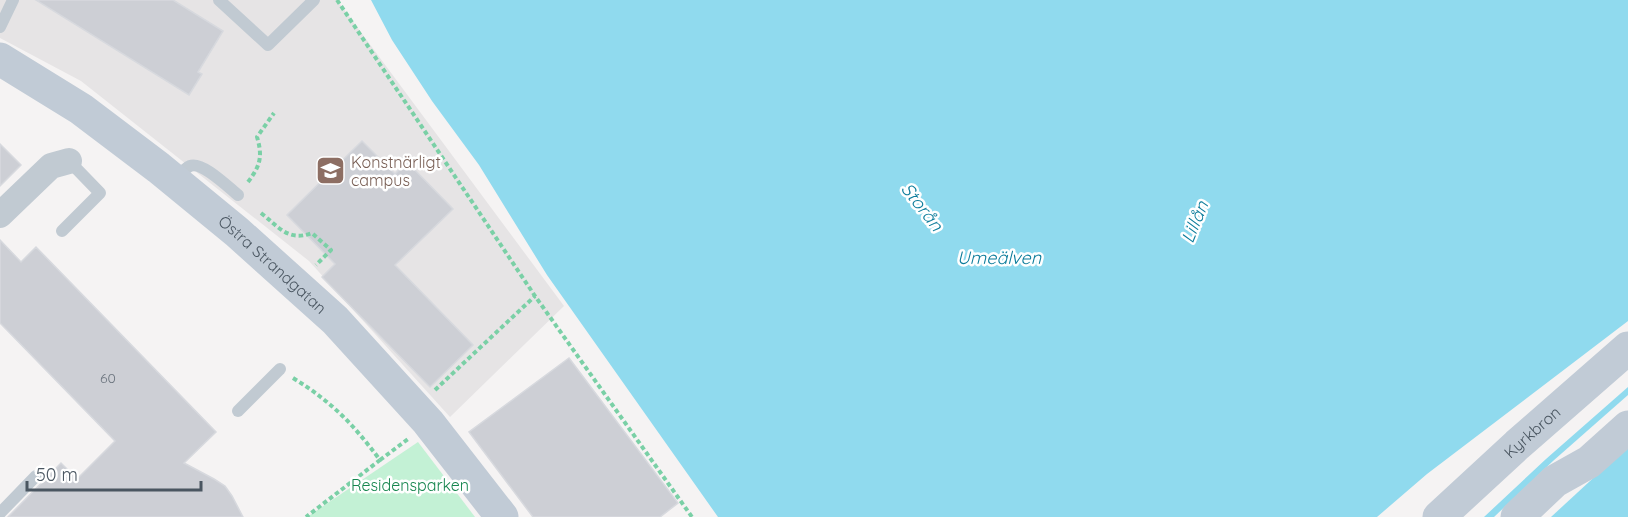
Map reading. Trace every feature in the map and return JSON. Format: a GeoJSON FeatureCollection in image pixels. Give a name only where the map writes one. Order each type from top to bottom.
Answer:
{"type":"FeatureCollection","features":[{"type":"Feature","properties":{"kind":"street","name":"Östra Strandgatan"},"geometry":{"type":"LineString","coordinates":[[0,59],[81,109],[176,181],[335,320],[428,422],[502,517]]}},
{"type":"Feature","properties":{"kind":"street"},"geometry":{"type":"LineString","coordinates":[[0,215],[51,166],[69,161]]}},
{"type":"Feature","properties":{"kind":"street","name":"Kyrkbron"},"geometry":{"type":"LineString","coordinates":[[1439,517],[1628,348]]}},
{"type":"Feature","properties":{"kind":"street"},"geometry":{"type":"LineString","coordinates":[[1517,517],[1555,481],[1588,462],[1628,427]]}},
{"type":"Feature","properties":{"kind":"street"},"geometry":{"type":"LineString","coordinates":[[1544,517],[1566,494],[1588,462]]}},
{"type":"Feature","properties":{"kind":"lane"},"geometry":{"type":"LineString","coordinates":[[0,27],[14,0]]}},
{"type":"Feature","properties":{"kind":"lane"},"geometry":{"type":"LineString","coordinates":[[219,0],[268,45],[314,0]]}},
{"type":"Feature","properties":{"kind":"lane"},"geometry":{"type":"LineString","coordinates":[[62,231],[100,193],[69,161]]}},
{"type":"Feature","properties":{"kind":"lane"},"geometry":{"type":"LineString","coordinates":[[176,181],[189,166],[197,165],[207,170],[238,195]]}},
{"type":"Feature","properties":{"kind":"lane"},"geometry":{"type":"LineString","coordinates":[[238,411],[280,369]]}},
{"type":"Feature","properties":{"kind":"lane"},"geometry":{"type":"LineString","coordinates":[[0,513],[36,476]]}},
{"type":"Feature","properties":{"kind":"path"},"geometry":{"type":"LineString","coordinates":[[337,0],[535,296],[692,517]]}},
{"type":"Feature","properties":{"kind":"path"},"geometry":{"type":"LineString","coordinates":[[255,173],[260,164],[261,148],[257,138],[274,113]]}},
{"type":"Feature","properties":{"kind":"path"},"geometry":{"type":"LineString","coordinates":[[238,195],[290,236],[302,237],[312,233],[331,250],[325,256]]}},
{"type":"Feature","properties":{"kind":"path"},"geometry":{"type":"LineString","coordinates":[[428,397],[535,296]]}},
{"type":"Feature","properties":{"kind":"path"},"geometry":{"type":"LineString","coordinates":[[280,369],[334,407],[362,436],[380,460],[306,517]]}},
{"type":"Feature","properties":{"kind":"shaded area","name":"Konstnärligt campus"},"geometry":{"type":"Polygon","coordinates":[[[0,0],[337,0],[564,306],[450,417],[309,261],[81,81],[0,38],[0,0]]]}},
{"type":"Feature","properties":{"kind":"green space","name":"Residensparken"},"geometry":{"type":"Polygon","coordinates":[[[418,442],[475,517],[307,517],[418,442]]]}},
{"type":"Feature","properties":{"kind":"water","name":"Umeälven"},"geometry":{"type":"Polygon","coordinates":[[[371,0],[1628,0],[1628,517],[718,517],[547,275],[479,165],[432,101],[392,40],[371,0]]]}},
{"type":"Feature","properties":{"kind":"pier"},"geometry":{"type":"Polygon","coordinates":[[[1628,321],[1628,387],[1484,517],[1377,517],[1427,474],[1628,321]]]}},
{"type":"Feature","properties":{"kind":"pier"},"geometry":{"type":"Polygon","coordinates":[[[1628,395],[1628,446],[1551,517],[1494,517],[1553,461],[1628,395]]]}},
{"type":"Feature","properties":{"kind":"building"},"geometry":{"type":"Polygon","coordinates":[[[36,0],[173,0],[223,31],[198,72],[202,74],[189,95],[36,0]]]}},
{"type":"Feature","properties":{"kind":"building"},"geometry":{"type":"Polygon","coordinates":[[[362,141],[395,174],[407,162],[453,209],[395,265],[473,345],[430,387],[322,277],[335,264],[287,215],[362,141]]]}},
{"type":"Feature","properties":{"kind":"building"},"geometry":{"type":"Polygon","coordinates":[[[0,144],[21,165],[0,186],[0,144]]]}},
{"type":"Feature","properties":{"kind":"building"},"geometry":{"type":"Polygon","coordinates":[[[0,240],[21,262],[36,247],[216,432],[184,463],[225,486],[243,517],[8,517],[61,463],[77,479],[115,441],[0,323],[0,240]]]}},
{"type":"Feature","properties":{"kind":"building"},"geometry":{"type":"Polygon","coordinates":[[[569,358],[678,503],[660,517],[533,517],[469,432],[569,358]]]}},
{"type":"Feature","properties":{"kind":"place","name":"Konstnärligt campus"},"geometry":{"type":"Point","coordinates":[330,171]}},
{"type":"Feature","properties":{"kind":"water label","name":"Storån"},"geometry":{"type":"Point","coordinates":[922,207]}},
{"type":"Feature","properties":{"kind":"water label","name":"Lillån"},"geometry":{"type":"Point","coordinates":[1195,222]}}]}
